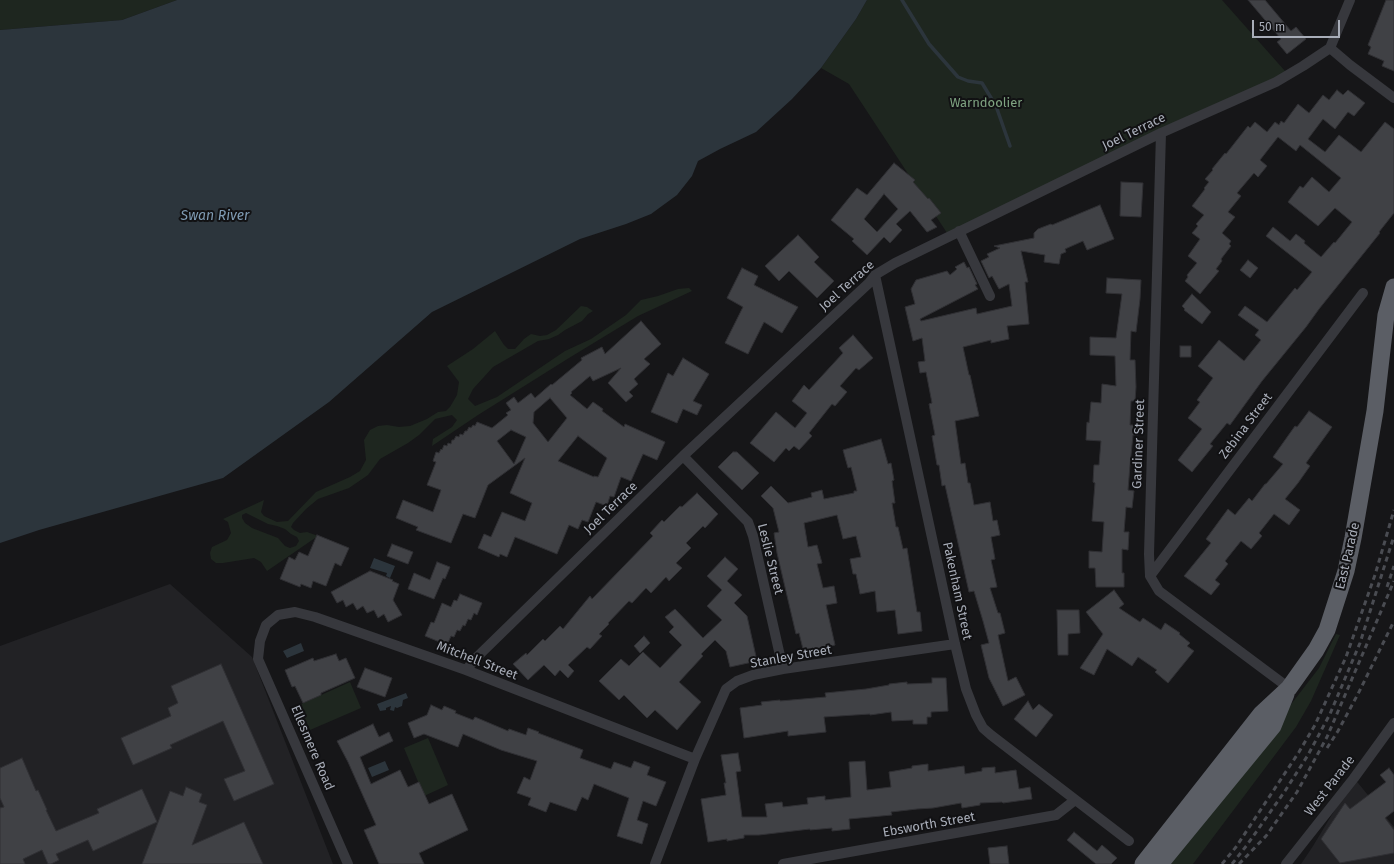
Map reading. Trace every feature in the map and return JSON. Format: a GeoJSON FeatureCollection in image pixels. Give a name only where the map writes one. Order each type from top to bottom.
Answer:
{"type":"FeatureCollection","features":[{"type":"Feature","properties":{"kind":"highway","name":"East Parade"},"geometry":{"type":"LineString","coordinates":[[1143,864],[1261,714],[1289,688],[1316,650],[1333,615],[1346,572],[1353,538],[1375,411],[1386,315],[1394,287]]}},
{"type":"Feature","properties":{"kind":"highway","name":"East Parade"},"geometry":{"type":"LineString","coordinates":[[1375,411],[1394,345]]}},
{"type":"Feature","properties":{"kind":"highway","name":"East Parade"},"geometry":{"type":"LineString","coordinates":[[1160,864],[1273,726],[1289,688]]}},
{"type":"Feature","properties":{"kind":"street"},"geometry":{"type":"LineString","coordinates":[[1350,0],[1330,48],[1394,98]]}},
{"type":"Feature","properties":{"kind":"street","name":"Joel Terrace"},"geometry":{"type":"LineString","coordinates":[[466,670],[482,652],[684,456],[869,283],[875,275],[895,263],[1161,133],[1276,82],[1330,48]]}},
{"type":"Feature","properties":{"kind":"street","name":"Gardiner Street"},"geometry":{"type":"LineString","coordinates":[[1161,133],[1149,546],[1150,576],[1159,592],[1289,688]]}},
{"type":"Feature","properties":{"kind":"street"},"geometry":{"type":"LineString","coordinates":[[960,231],[990,296]]}},
{"type":"Feature","properties":{"kind":"street","name":"Pakenham Street"},"geometry":{"type":"LineString","coordinates":[[875,275],[955,644],[967,690],[976,716],[983,728],[1129,841]]}},
{"type":"Feature","properties":{"kind":"street","name":"Zebina Street"},"geometry":{"type":"LineString","coordinates":[[1150,576],[1363,293]]}},
{"type":"Feature","properties":{"kind":"street","name":"Leslie Street"},"geometry":{"type":"LineString","coordinates":[[684,456],[748,522],[753,536],[783,669]]}},
{"type":"Feature","properties":{"kind":"street","name":"Mitchell Street"},"geometry":{"type":"LineString","coordinates":[[260,641],[266,625],[278,614],[294,612],[316,617],[466,670],[695,759]]}},
{"type":"Feature","properties":{"kind":"street","name":"Ellesmere Road"},"geometry":{"type":"LineString","coordinates":[[260,641],[258,658],[348,864]]}},
{"type":"Feature","properties":{"kind":"street","name":"Stanley Street"},"geometry":{"type":"LineString","coordinates":[[655,864],[695,759],[726,689],[737,681],[783,669],[955,644]]}},
{"type":"Feature","properties":{"kind":"street","name":"West Parade"},"geometry":{"type":"LineString","coordinates":[[1286,864],[1354,778],[1394,723]]}},
{"type":"Feature","properties":{"kind":"street","name":"Ebsworth Street"},"geometry":{"type":"LineString","coordinates":[[783,864],[1056,815],[1075,800]]}},
{"type":"Feature","properties":{"kind":"shaded area"},"geometry":{"type":"Polygon","coordinates":[[[170,584],[252,657],[333,864],[0,864],[0,646],[170,584]]]}},
{"type":"Feature","properties":{"kind":"shaded area"},"geometry":{"type":"Polygon","coordinates":[[[1354,778],[1394,827],[1394,864],[1301,864],[1313,846],[1354,778]]]}},
{"type":"Feature","properties":{"kind":"green space"},"geometry":{"type":"Polygon","coordinates":[[[0,0],[177,0],[122,20],[0,30],[0,0]]]}},
{"type":"Feature","properties":{"kind":"green space","name":"Warndoolier"},"geometry":{"type":"Polygon","coordinates":[[[867,0],[1222,0],[1285,71],[1303,66],[949,236],[849,84],[821,68],[856,19],[867,0]]]}},
{"type":"Feature","properties":{"kind":"green space"},"geometry":{"type":"Polygon","coordinates":[[[689,288],[692,291],[638,316],[478,415],[432,446],[433,439],[452,427],[457,420],[452,415],[435,419],[419,435],[408,443],[380,459],[368,475],[349,488],[318,499],[306,509],[291,527],[300,533],[307,532],[318,536],[267,571],[261,562],[254,558],[223,563],[216,563],[211,559],[210,553],[212,547],[227,540],[231,533],[228,522],[223,519],[264,500],[261,512],[264,516],[277,522],[288,521],[316,492],[360,471],[366,460],[364,440],[370,430],[378,426],[387,425],[399,427],[410,426],[427,419],[438,412],[446,411],[457,395],[459,382],[447,366],[473,349],[495,331],[508,349],[515,349],[531,334],[540,336],[547,335],[556,330],[581,306],[587,307],[593,311],[582,321],[558,335],[549,339],[538,341],[493,367],[473,389],[468,399],[475,406],[497,397],[565,351],[591,339],[626,315],[641,300],[678,289],[689,288]],[[246,513],[242,515],[245,523],[252,528],[278,538],[285,546],[290,548],[296,546],[299,541],[297,537],[285,529],[268,524],[246,513]]]}},
{"type":"Feature","properties":{"kind":"green space"},"geometry":{"type":"Polygon","coordinates":[[[1336,634],[1340,635],[1311,701],[1296,727],[1193,864],[1168,864],[1319,668],[1336,634]]]}},
{"type":"Feature","properties":{"kind":"green space"},"geometry":{"type":"Polygon","coordinates":[[[350,682],[361,708],[310,730],[299,705],[350,682]]]}},
{"type":"Feature","properties":{"kind":"green space"},"geometry":{"type":"Polygon","coordinates":[[[428,738],[448,785],[424,796],[404,748],[428,738]]]}},
{"type":"Feature","properties":{"kind":"water","name":"Swan River"},"geometry":{"type":"Polygon","coordinates":[[[177,0],[867,0],[856,19],[821,68],[792,99],[756,132],[698,161],[692,176],[677,195],[651,214],[580,239],[432,312],[329,402],[223,478],[39,530],[0,543],[0,30],[122,20],[177,0]]]}},
{"type":"Feature","properties":{"kind":"water"},"geometry":{"type":"Polygon","coordinates":[[[374,558],[395,566],[390,578],[386,576],[387,573],[370,568],[374,558]]]}},
{"type":"Feature","properties":{"kind":"water"},"geometry":{"type":"Polygon","coordinates":[[[301,643],[304,651],[287,658],[283,651],[301,643]]]}},
{"type":"Feature","properties":{"kind":"water"},"geometry":{"type":"Polygon","coordinates":[[[406,693],[408,698],[403,700],[402,706],[397,708],[395,707],[394,711],[390,710],[391,706],[386,708],[386,710],[380,711],[377,704],[406,693]]]}},
{"type":"Feature","properties":{"kind":"water"},"geometry":{"type":"Polygon","coordinates":[[[385,761],[389,770],[372,777],[368,768],[385,761]]]}},
{"type":"Feature","properties":{"kind":"building"},"geometry":{"type":"Polygon","coordinates":[[[1248,0],[1265,0],[1291,31],[1296,27],[1306,39],[1287,54],[1277,42],[1281,39],[1248,0]]]}},
{"type":"Feature","properties":{"kind":"building"},"geometry":{"type":"Polygon","coordinates":[[[1386,0],[1394,0],[1394,71],[1382,66],[1384,61],[1368,54],[1371,47],[1368,45],[1386,0]]]}},
{"type":"Feature","properties":{"kind":"building"},"geometry":{"type":"Polygon","coordinates":[[[1337,90],[1343,95],[1348,90],[1365,103],[1354,116],[1348,112],[1335,129],[1323,119],[1308,139],[1325,152],[1339,135],[1361,152],[1385,122],[1394,129],[1394,213],[1379,232],[1380,233],[1262,381],[1230,425],[1227,423],[1210,444],[1213,446],[1192,472],[1178,460],[1202,429],[1188,418],[1200,402],[1197,400],[1213,378],[1198,366],[1219,340],[1244,361],[1261,340],[1255,335],[1259,330],[1238,315],[1245,306],[1267,322],[1295,288],[1297,290],[1312,272],[1266,236],[1273,227],[1290,241],[1296,234],[1305,241],[1304,243],[1321,257],[1352,222],[1335,208],[1318,226],[1288,202],[1300,186],[1303,188],[1312,177],[1329,192],[1341,178],[1300,145],[1296,151],[1278,137],[1260,160],[1267,166],[1258,177],[1254,173],[1237,193],[1241,196],[1228,212],[1235,217],[1222,233],[1231,241],[1229,244],[1231,246],[1221,259],[1222,261],[1216,269],[1219,271],[1200,294],[1185,281],[1188,277],[1187,275],[1197,263],[1188,256],[1200,239],[1192,233],[1198,226],[1196,224],[1204,215],[1192,206],[1209,182],[1205,179],[1213,170],[1212,169],[1248,126],[1250,128],[1255,122],[1267,132],[1275,122],[1279,125],[1281,121],[1284,123],[1298,104],[1309,113],[1323,95],[1329,100],[1337,90]]]}},
{"type":"Feature","properties":{"kind":"building"},"geometry":{"type":"Polygon","coordinates":[[[894,163],[915,180],[913,182],[941,213],[931,220],[937,227],[927,232],[910,211],[896,224],[902,230],[890,243],[884,237],[867,255],[852,241],[854,239],[831,220],[857,188],[867,195],[894,163]],[[884,194],[864,219],[877,232],[898,209],[884,194]]]}},
{"type":"Feature","properties":{"kind":"building"},"geometry":{"type":"Polygon","coordinates":[[[1121,182],[1143,183],[1141,217],[1120,216],[1121,182]]]}},
{"type":"Feature","properties":{"kind":"building"},"geometry":{"type":"Polygon","coordinates":[[[1100,205],[1114,239],[1087,250],[1083,241],[1065,249],[1066,252],[1061,254],[1059,264],[1044,262],[1045,255],[1021,251],[1028,282],[1025,282],[1029,324],[1007,326],[1009,339],[991,343],[991,340],[963,347],[979,416],[955,421],[961,464],[965,463],[968,483],[970,483],[974,505],[990,502],[993,521],[997,520],[1000,535],[991,537],[995,559],[991,560],[997,587],[990,588],[998,613],[1000,613],[1005,633],[998,635],[1008,681],[1016,677],[1025,695],[1003,706],[989,678],[981,645],[989,643],[974,591],[969,592],[945,485],[942,486],[939,465],[937,465],[932,436],[935,435],[929,404],[932,403],[926,372],[920,373],[918,362],[925,361],[922,338],[913,341],[905,307],[915,304],[911,289],[916,280],[947,271],[950,275],[957,269],[955,267],[964,262],[967,268],[969,267],[977,284],[975,285],[978,289],[920,319],[921,321],[976,308],[977,314],[1012,306],[1009,284],[999,289],[992,276],[989,278],[981,261],[989,257],[987,254],[1000,248],[994,246],[1034,238],[1034,233],[1038,229],[1051,224],[1052,225],[1100,205]]]}},
{"type":"Feature","properties":{"kind":"building"},"geometry":{"type":"Polygon","coordinates":[[[798,235],[819,257],[814,262],[834,281],[817,298],[789,271],[779,281],[765,266],[798,235]]]}},
{"type":"Feature","properties":{"kind":"building"},"geometry":{"type":"Polygon","coordinates":[[[1248,260],[1258,268],[1250,278],[1240,270],[1248,260]]]}},
{"type":"Feature","properties":{"kind":"building"},"geometry":{"type":"Polygon","coordinates":[[[742,268],[758,276],[754,285],[798,307],[782,333],[764,322],[748,354],[725,343],[743,307],[727,298],[742,268]]]}},
{"type":"Feature","properties":{"kind":"building"},"geometry":{"type":"Polygon","coordinates":[[[1107,278],[1141,280],[1136,332],[1131,331],[1130,360],[1135,360],[1136,387],[1135,401],[1131,401],[1130,425],[1138,425],[1138,435],[1133,435],[1130,465],[1128,490],[1134,491],[1132,508],[1126,507],[1124,532],[1129,532],[1128,550],[1122,549],[1122,573],[1124,573],[1124,587],[1096,587],[1095,568],[1089,568],[1089,551],[1102,552],[1104,522],[1092,521],[1095,483],[1093,482],[1094,465],[1099,465],[1101,441],[1086,440],[1087,422],[1089,423],[1091,402],[1101,403],[1102,384],[1116,386],[1115,356],[1090,355],[1090,337],[1116,338],[1122,294],[1106,293],[1107,278]]]}},
{"type":"Feature","properties":{"kind":"building"},"geometry":{"type":"Polygon","coordinates":[[[1192,294],[1211,312],[1202,324],[1184,310],[1185,309],[1182,306],[1192,294]]]}},
{"type":"Feature","properties":{"kind":"building"},"geometry":{"type":"Polygon","coordinates":[[[641,321],[661,344],[644,359],[650,364],[634,379],[638,384],[629,392],[633,396],[626,402],[608,383],[621,368],[593,381],[590,376],[571,392],[572,393],[570,395],[587,409],[593,402],[603,409],[602,411],[624,427],[625,424],[665,442],[657,460],[643,454],[631,481],[621,477],[614,497],[610,496],[607,506],[596,502],[588,522],[582,520],[578,529],[569,525],[557,554],[515,537],[507,557],[500,554],[499,557],[478,548],[484,534],[491,537],[502,512],[525,521],[532,503],[510,493],[525,458],[488,485],[475,518],[463,514],[451,543],[416,530],[418,527],[396,518],[403,500],[433,512],[441,490],[427,485],[436,462],[433,461],[436,452],[439,453],[444,445],[447,446],[448,443],[451,444],[452,440],[454,440],[456,436],[459,437],[460,434],[463,435],[469,427],[471,428],[473,425],[475,426],[477,422],[492,428],[508,415],[506,413],[511,410],[506,403],[514,397],[518,403],[531,393],[535,398],[582,360],[581,358],[602,347],[605,354],[641,321]],[[550,398],[534,412],[533,423],[548,442],[567,418],[550,398]],[[511,430],[497,441],[514,464],[526,437],[511,430]],[[578,436],[558,461],[594,477],[598,477],[607,458],[578,436]]]}},
{"type":"Feature","properties":{"kind":"building"},"geometry":{"type":"Polygon","coordinates":[[[853,335],[873,358],[859,370],[856,368],[840,386],[847,392],[835,406],[832,404],[809,433],[812,436],[799,450],[794,446],[789,451],[786,448],[774,462],[750,443],[776,412],[795,428],[807,413],[792,401],[804,385],[809,390],[843,353],[839,348],[853,335]]]}},
{"type":"Feature","properties":{"kind":"building"},"geometry":{"type":"Polygon","coordinates":[[[1180,346],[1191,346],[1191,357],[1180,357],[1180,346]]]}},
{"type":"Feature","properties":{"kind":"building"},"geometry":{"type":"Polygon","coordinates":[[[683,358],[709,374],[693,401],[702,405],[697,415],[683,409],[677,423],[651,412],[668,373],[673,376],[683,358]]]}},
{"type":"Feature","properties":{"kind":"building"},"geometry":{"type":"Polygon","coordinates":[[[1309,411],[1332,427],[1306,463],[1310,466],[1285,499],[1300,510],[1289,525],[1274,514],[1259,533],[1262,536],[1251,549],[1241,541],[1225,561],[1228,564],[1215,580],[1220,584],[1211,595],[1184,576],[1211,543],[1206,539],[1228,509],[1235,515],[1249,498],[1252,501],[1283,464],[1273,457],[1295,426],[1297,427],[1309,411]]]}},
{"type":"Feature","properties":{"kind":"building"},"geometry":{"type":"Polygon","coordinates":[[[881,439],[888,464],[891,463],[894,480],[892,481],[895,503],[892,503],[896,527],[898,527],[903,549],[907,548],[917,612],[920,612],[922,631],[898,634],[895,610],[877,612],[875,591],[860,594],[856,574],[853,574],[850,559],[861,557],[856,536],[843,539],[837,515],[804,523],[808,547],[817,545],[822,563],[817,564],[823,588],[834,586],[837,603],[826,605],[835,645],[804,653],[799,633],[796,634],[777,553],[774,533],[779,532],[773,508],[761,496],[771,486],[788,503],[812,497],[811,493],[822,490],[824,499],[854,493],[854,491],[857,491],[851,467],[848,468],[843,450],[881,439]]]}},
{"type":"Feature","properties":{"kind":"building"},"geometry":{"type":"Polygon","coordinates":[[[733,452],[737,452],[759,473],[742,490],[718,467],[733,452]]]}},
{"type":"Feature","properties":{"kind":"building"},"geometry":{"type":"Polygon","coordinates":[[[697,493],[718,514],[705,528],[703,526],[686,543],[691,548],[676,563],[682,568],[669,581],[666,577],[651,593],[646,588],[632,603],[629,601],[599,634],[602,636],[590,649],[587,647],[568,665],[574,671],[568,678],[560,670],[555,676],[544,665],[528,680],[513,664],[526,653],[527,655],[543,639],[545,641],[560,626],[563,629],[590,596],[592,599],[653,536],[650,533],[662,520],[664,522],[680,506],[682,507],[697,493]]]}},
{"type":"Feature","properties":{"kind":"building"},"geometry":{"type":"Polygon","coordinates":[[[317,535],[349,548],[341,566],[335,563],[326,586],[313,581],[311,588],[301,584],[300,587],[280,579],[289,557],[295,560],[299,552],[308,556],[317,535]]]}},
{"type":"Feature","properties":{"kind":"building"},"geometry":{"type":"Polygon","coordinates":[[[392,544],[413,552],[408,564],[387,556],[392,544]]]}},
{"type":"Feature","properties":{"kind":"building"},"geometry":{"type":"Polygon","coordinates":[[[725,557],[738,569],[727,581],[742,595],[734,603],[747,616],[757,661],[730,667],[726,651],[715,640],[701,654],[703,656],[679,682],[701,702],[677,730],[655,710],[647,718],[624,695],[619,700],[599,681],[621,659],[629,666],[643,652],[660,668],[682,645],[669,632],[674,627],[665,617],[675,609],[703,638],[722,620],[707,606],[722,590],[707,576],[725,557]]]}},
{"type":"Feature","properties":{"kind":"building"},"geometry":{"type":"Polygon","coordinates":[[[437,562],[450,567],[445,579],[443,578],[434,599],[408,589],[414,573],[430,580],[437,562]]]}},
{"type":"Feature","properties":{"kind":"building"},"geometry":{"type":"Polygon","coordinates":[[[370,571],[399,584],[393,600],[402,615],[388,622],[384,614],[378,618],[374,610],[367,613],[363,606],[357,610],[353,603],[346,607],[343,600],[337,603],[331,592],[370,571]]]}},
{"type":"Feature","properties":{"kind":"building"},"geometry":{"type":"Polygon","coordinates":[[[1114,590],[1124,604],[1119,608],[1140,622],[1143,618],[1161,630],[1165,623],[1180,633],[1179,634],[1190,643],[1187,646],[1194,651],[1168,683],[1155,672],[1157,670],[1138,657],[1132,666],[1107,649],[1094,675],[1080,668],[1103,634],[1086,612],[1114,590]]]}},
{"type":"Feature","properties":{"kind":"building"},"geometry":{"type":"Polygon","coordinates":[[[460,594],[482,603],[477,615],[474,613],[471,620],[468,619],[465,626],[463,625],[460,631],[457,630],[454,637],[451,636],[447,645],[425,636],[431,622],[434,623],[442,603],[451,607],[454,600],[457,601],[460,594]]]}},
{"type":"Feature","properties":{"kind":"building"},"geometry":{"type":"Polygon","coordinates":[[[1057,610],[1079,610],[1080,633],[1068,634],[1068,655],[1058,655],[1057,610]]]}},
{"type":"Feature","properties":{"kind":"building"},"geometry":{"type":"Polygon","coordinates":[[[644,636],[650,643],[640,653],[634,646],[644,636]]]}},
{"type":"Feature","properties":{"kind":"building"},"geometry":{"type":"Polygon","coordinates":[[[336,654],[339,661],[346,658],[355,678],[321,693],[321,695],[303,703],[295,686],[292,687],[285,670],[313,658],[314,661],[336,654]]]}},
{"type":"Feature","properties":{"kind":"building"},"geometry":{"type":"Polygon","coordinates":[[[221,664],[274,784],[234,801],[224,779],[245,771],[223,721],[170,745],[172,748],[133,765],[121,738],[171,716],[168,708],[178,703],[171,686],[221,664]]]}},
{"type":"Feature","properties":{"kind":"building"},"geometry":{"type":"Polygon","coordinates":[[[365,668],[392,678],[385,697],[357,687],[365,668]]]}},
{"type":"Feature","properties":{"kind":"building"},"geometry":{"type":"Polygon","coordinates":[[[932,678],[946,678],[948,711],[931,712],[931,717],[927,717],[927,724],[913,724],[913,720],[892,721],[891,712],[870,715],[824,717],[826,732],[788,736],[788,731],[744,738],[740,708],[762,705],[761,702],[826,697],[825,693],[866,689],[889,684],[907,682],[907,684],[932,683],[932,678]]]}},
{"type":"Feature","properties":{"kind":"building"},"geometry":{"type":"Polygon","coordinates":[[[1028,701],[1033,710],[1039,704],[1053,715],[1036,737],[1014,719],[1028,701]]]}},
{"type":"Feature","properties":{"kind":"building"},"geometry":{"type":"Polygon","coordinates":[[[431,705],[442,710],[444,706],[456,711],[455,713],[473,720],[475,717],[508,731],[509,729],[526,735],[528,728],[583,750],[580,758],[611,769],[614,762],[631,768],[634,761],[650,767],[647,775],[666,782],[656,806],[643,801],[637,820],[648,824],[642,844],[617,836],[629,798],[594,784],[588,800],[582,797],[576,811],[550,802],[546,812],[528,805],[531,798],[517,793],[524,777],[530,780],[537,761],[501,750],[463,734],[458,747],[424,734],[414,738],[408,723],[427,715],[431,705]]]}},
{"type":"Feature","properties":{"kind":"building"},"geometry":{"type":"Polygon","coordinates":[[[373,724],[379,737],[389,732],[393,741],[360,757],[371,784],[400,770],[408,787],[419,782],[429,804],[452,794],[468,830],[419,853],[424,864],[379,864],[364,830],[376,825],[337,741],[373,724]]]}},
{"type":"Feature","properties":{"kind":"building"},"geometry":{"type":"Polygon","coordinates":[[[738,753],[741,771],[736,772],[742,817],[767,817],[765,804],[782,802],[783,807],[808,804],[807,798],[825,796],[825,800],[851,797],[849,762],[865,761],[867,790],[891,787],[889,772],[912,768],[912,766],[928,764],[928,771],[964,766],[965,774],[982,771],[982,768],[995,767],[995,773],[1016,770],[1019,789],[1030,787],[1032,799],[1003,803],[980,803],[980,805],[962,808],[961,803],[933,808],[891,812],[892,815],[849,819],[850,829],[832,831],[832,828],[810,829],[759,835],[744,835],[744,838],[708,842],[701,799],[726,795],[724,783],[726,783],[721,755],[738,753]]]}},
{"type":"Feature","properties":{"kind":"building"},"geometry":{"type":"Polygon","coordinates":[[[22,758],[36,791],[38,790],[56,831],[99,813],[97,809],[142,789],[157,822],[93,851],[88,840],[56,854],[59,860],[51,864],[48,864],[42,850],[23,859],[25,864],[0,864],[0,808],[4,807],[0,798],[0,768],[22,758]]]}},
{"type":"Feature","properties":{"kind":"building"},"geometry":{"type":"Polygon","coordinates":[[[1389,768],[1394,775],[1394,811],[1385,818],[1394,830],[1394,853],[1340,863],[1321,839],[1345,803],[1350,809],[1386,782],[1380,775],[1389,768]]]}},
{"type":"Feature","properties":{"kind":"building"},"geometry":{"type":"Polygon","coordinates":[[[186,787],[202,794],[199,802],[207,805],[192,845],[244,822],[263,864],[142,864],[170,791],[183,796],[186,787]]]}},
{"type":"Feature","properties":{"kind":"building"},"geometry":{"type":"Polygon","coordinates":[[[1074,832],[1097,851],[1102,845],[1117,858],[1111,864],[1096,864],[1067,840],[1074,832]]]}},
{"type":"Feature","properties":{"kind":"building"},"geometry":{"type":"Polygon","coordinates":[[[1007,846],[1009,864],[990,864],[988,848],[1007,846]]]}},
{"type":"Feature","properties":{"kind":"waterway"},"geometry":{"type":"LineString","coordinates":[[902,0],[929,44],[958,77],[968,81],[982,83],[996,106],[1010,146]]}},
{"type":"Feature","properties":{"kind":"railway"},"geometry":{"type":"LineString","coordinates":[[1222,864],[1236,847],[1299,752],[1315,725],[1346,657],[1375,575],[1394,510]]}},
{"type":"Feature","properties":{"kind":"railway"},"geometry":{"type":"LineString","coordinates":[[1232,864],[1285,791],[1308,755],[1330,714],[1360,643],[1394,536]]}},
{"type":"Feature","properties":{"kind":"railway"},"geometry":{"type":"LineString","coordinates":[[1387,587],[1394,566]]}},
{"type":"Feature","properties":{"kind":"railway"},"geometry":{"type":"LineString","coordinates":[[1239,864],[1266,836],[1297,792],[1327,737],[1394,581]]}},
{"type":"Feature","properties":{"kind":"railway"},"geometry":{"type":"LineString","coordinates":[[1327,748],[1358,694],[1394,621]]}}]}
